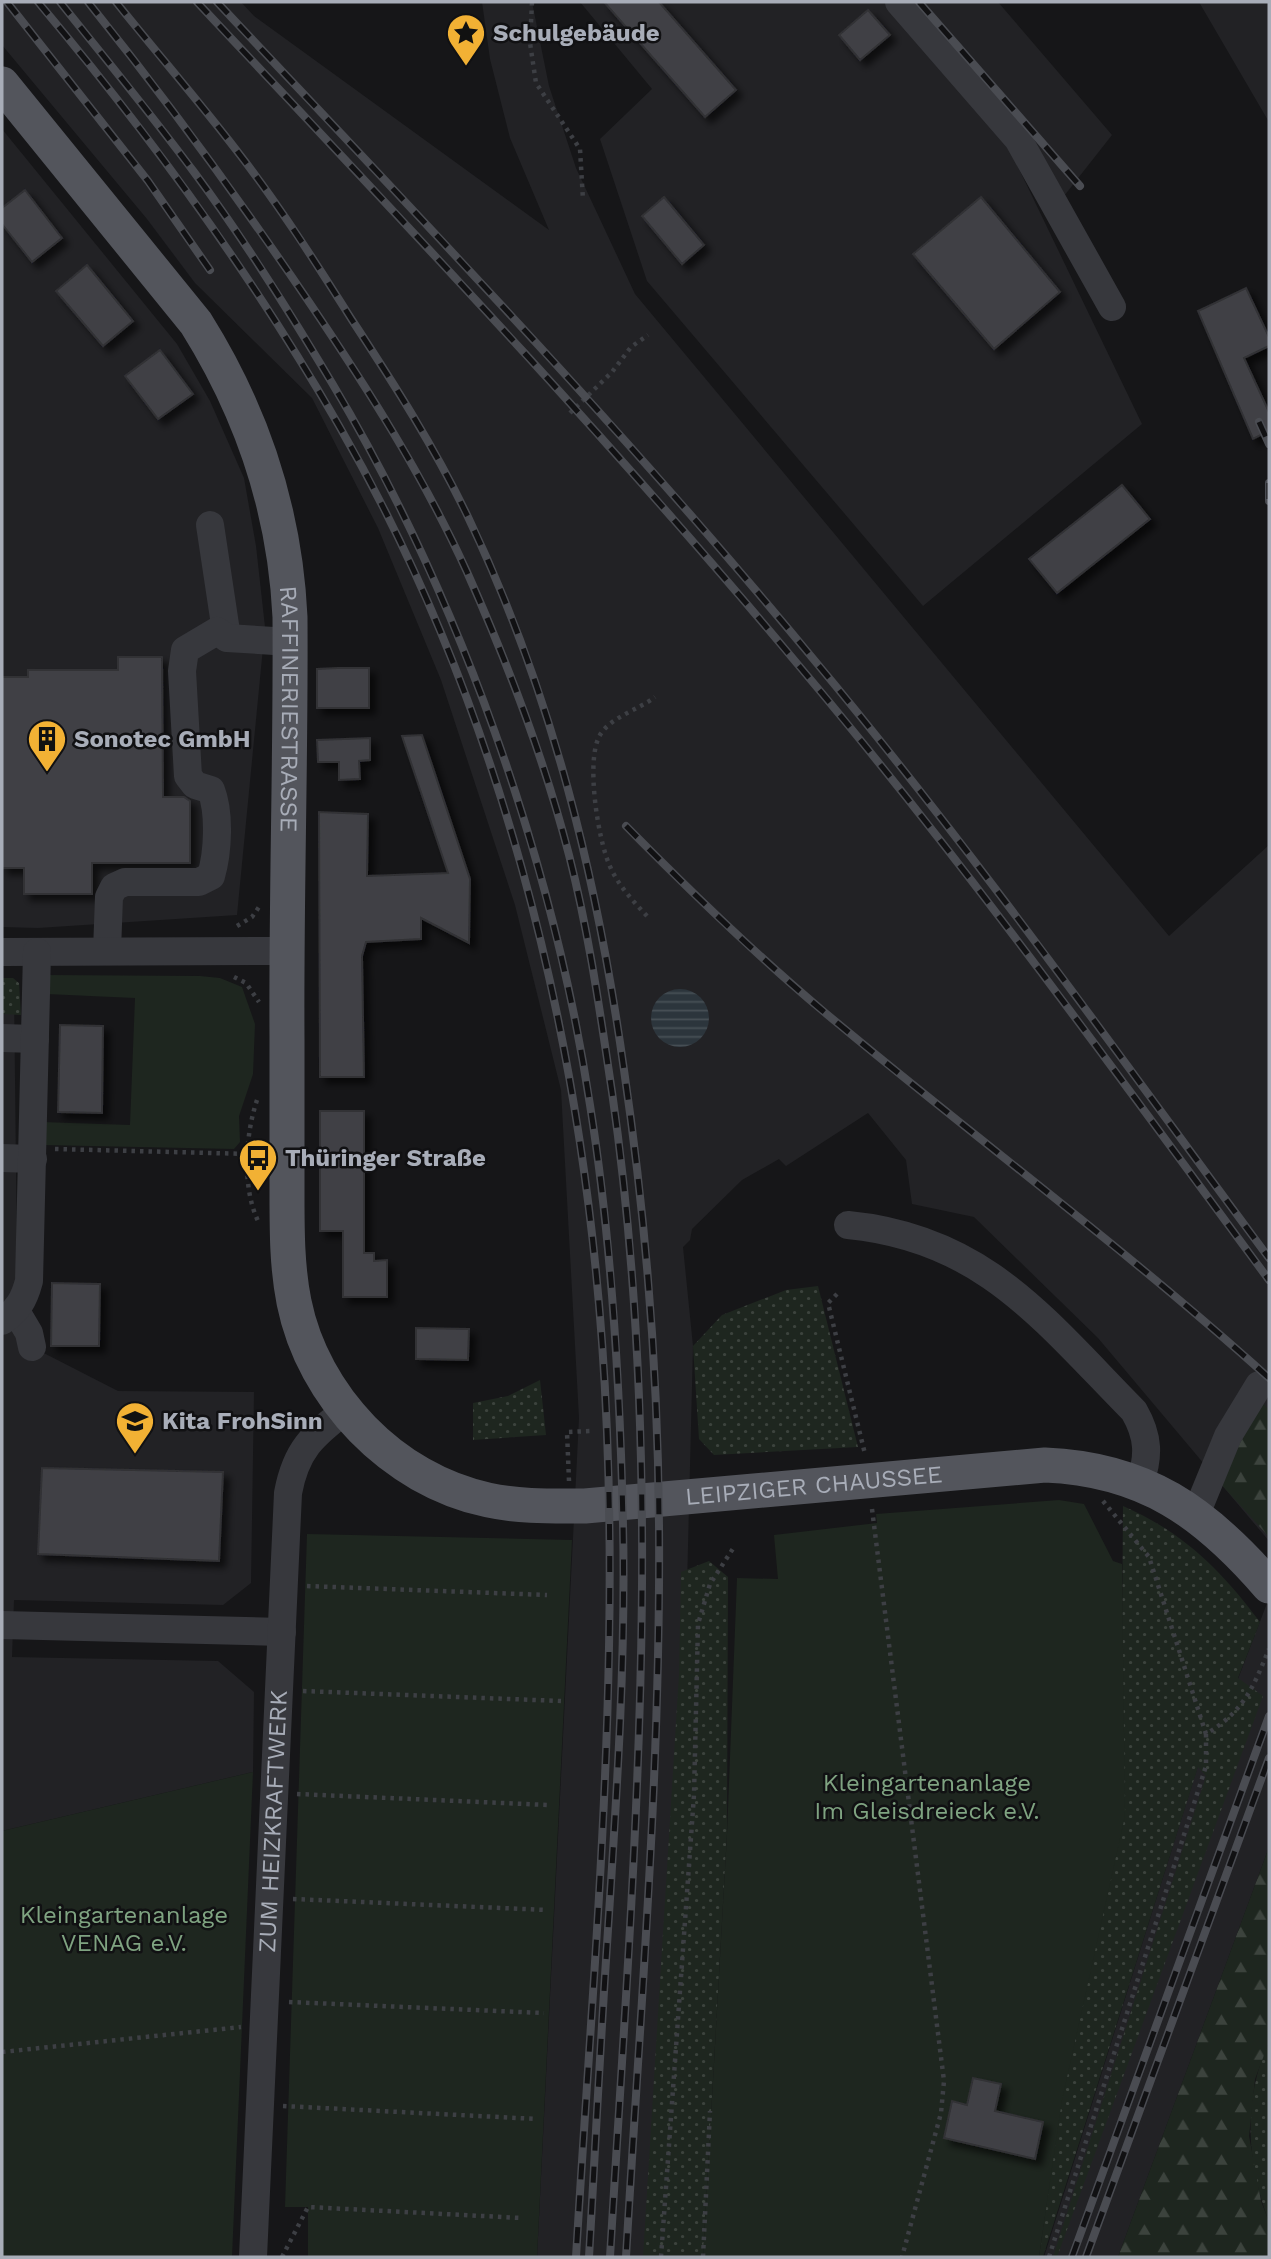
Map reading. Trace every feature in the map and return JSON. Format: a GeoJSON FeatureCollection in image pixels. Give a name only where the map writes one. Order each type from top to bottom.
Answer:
{"type":"FeatureCollection","features":[{"type":"Feature","properties":{"kind":"main road","name":"RAFFINERIESTRASSE"},"geometry":{"type":"LineString","coordinates":[[2,84],[170,288],[219,360],[251,426],[275,506],[288,580],[290,642],[287,951],[290,1279],[306,1341],[324,1378],[346,1410]]}},
{"type":"Feature","properties":{"kind":"main road","name":"LEIPZIGER CHAUSSEE"},"geometry":{"type":"LineString","coordinates":[[346,1410],[373,1440],[432,1480],[487,1500],[523,1506],[585,1506],[1045,1465],[1094,1469],[1140,1483],[1196,1514],[1221,1534],[1269,1586]]}},
{"type":"Feature","properties":{"kind":"street"},"geometry":{"type":"LineString","coordinates":[[899,2],[1018,139],[1112,307]]}},
{"type":"Feature","properties":{"kind":"street"},"geometry":{"type":"LineString","coordinates":[[210,525],[227,638]]}},
{"type":"Feature","properties":{"kind":"street"},"geometry":{"type":"LineString","coordinates":[[107,951],[109,897],[114,887],[125,882],[199,882],[211,876],[215,862],[215,801],[211,790],[195,785],[188,776],[182,671],[185,650],[217,631],[227,638],[290,642]]}},
{"type":"Feature","properties":{"kind":"street"},"geometry":{"type":"LineString","coordinates":[[2,952],[287,951]]}},
{"type":"Feature","properties":{"kind":"street"},"geometry":{"type":"LineString","coordinates":[[32,1347],[29,1334],[9,1316],[24,1299],[29,1281],[37,952]]}},
{"type":"Feature","properties":{"kind":"street"},"geometry":{"type":"LineString","coordinates":[[2,1038],[35,1039]]}},
{"type":"Feature","properties":{"kind":"street"},"geometry":{"type":"LineString","coordinates":[[2,1158],[33,1159]]}},
{"type":"Feature","properties":{"kind":"street"},"geometry":{"type":"LineString","coordinates":[[848,1225],[911,1236],[958,1254],[985,1269],[1030,1306],[1134,1411],[1142,1426],[1147,1453],[1140,1483]]}},
{"type":"Feature","properties":{"kind":"street"},"geometry":{"type":"LineString","coordinates":[[1196,1514],[1228,1436],[1259,1385]]}},
{"type":"Feature","properties":{"kind":"street","name":"ZUM HEIZKRAFTWERK"},"geometry":{"type":"LineString","coordinates":[[253,2257],[266,2027],[288,1493],[292,1470],[312,1437],[346,1410]]}},
{"type":"Feature","properties":{"kind":"street"},"geometry":{"type":"LineString","coordinates":[[2,1625],[282,1632]]}},
{"type":"Feature","properties":{"kind":"path"},"geometry":{"type":"LineString","coordinates":[[532,2],[530,43],[536,83],[580,149],[583,200]]}},
{"type":"Feature","properties":{"kind":"path"},"geometry":{"type":"LineString","coordinates":[[570,413],[612,372],[631,347],[648,335]]}},
{"type":"Feature","properties":{"kind":"path"},"geometry":{"type":"LineString","coordinates":[[647,916],[625,893],[609,865],[598,815],[593,758],[599,736],[605,730],[655,697]]}},
{"type":"Feature","properties":{"kind":"path"},"geometry":{"type":"LineString","coordinates":[[232,976],[250,987],[260,1006]]}},
{"type":"Feature","properties":{"kind":"path"},"geometry":{"type":"LineString","coordinates":[[260,1093],[250,1125],[250,1203],[262,1231]]}},
{"type":"Feature","properties":{"kind":"path"},"geometry":{"type":"LineString","coordinates":[[33,1159],[41,1149],[250,1154]]}},
{"type":"Feature","properties":{"kind":"path"},"geometry":{"type":"LineString","coordinates":[[837,1294],[828,1303],[866,1462]]}},
{"type":"Feature","properties":{"kind":"path"},"geometry":{"type":"LineString","coordinates":[[569,1489],[567,1432],[592,1431]]}},
{"type":"Feature","properties":{"kind":"path"},"geometry":{"type":"LineString","coordinates":[[1049,2257],[1206,1766],[1206,1734],[1149,1557],[1105,1506],[1100,1490]]}},
{"type":"Feature","properties":{"kind":"path"},"geometry":{"type":"LineString","coordinates":[[870,1499],[944,2081],[941,2113],[902,2257]]}},
{"type":"Feature","properties":{"kind":"path"},"geometry":{"type":"LineString","coordinates":[[661,2257],[694,1795],[693,1738],[698,1624],[710,1584],[734,1547]]}},
{"type":"Feature","properties":{"kind":"path"},"geometry":{"type":"LineString","coordinates":[[299,1586],[547,1595]]}},
{"type":"Feature","properties":{"kind":"path"},"geometry":{"type":"LineString","coordinates":[[1206,1734],[1228,1720],[1252,1692],[1269,1648]]}},
{"type":"Feature","properties":{"kind":"path"},"geometry":{"type":"LineString","coordinates":[[294,1690],[561,1701]]}},
{"type":"Feature","properties":{"kind":"path"},"geometry":{"type":"LineString","coordinates":[[290,1794],[548,1805]]}},
{"type":"Feature","properties":{"kind":"path"},"geometry":{"type":"LineString","coordinates":[[286,1899],[547,1910]]}},
{"type":"Feature","properties":{"kind":"path"},"geometry":{"type":"LineString","coordinates":[[282,2001],[544,2013]]}},
{"type":"Feature","properties":{"kind":"path"},"geometry":{"type":"LineString","coordinates":[[2,2052],[266,2027]]}},
{"type":"Feature","properties":{"kind":"path"},"geometry":{"type":"LineString","coordinates":[[279,2106],[537,2119]]}},
{"type":"Feature","properties":{"kind":"path"},"geometry":{"type":"LineString","coordinates":[[703,2257],[710,2111]]}},
{"type":"Feature","properties":{"kind":"path"},"geometry":{"type":"LineString","coordinates":[[282,2257],[308,2207],[521,2218]]}},
{"type":"Feature","properties":{"kind":"shaded area"},"geometry":{"type":"Polygon","coordinates":[[[2,2],[241,2],[254,16],[549,230],[510,138],[490,59],[482,2],[532,2],[549,86],[576,168],[635,294],[1169,936],[1269,845],[1269,1541],[1098,1338],[974,1217],[912,1204],[906,1160],[868,1113],[786,1166],[779,1159],[742,1180],[692,1229],[690,1240],[683,1247],[693,1346],[685,1667],[649,2257],[537,2257],[579,1418],[561,1090],[515,905],[441,680],[378,528],[312,398],[195,283],[147,219],[2,45],[2,2]]]}},
{"type":"Feature","properties":{"kind":"shaded area"},"geometry":{"type":"Polygon","coordinates":[[[580,2],[886,2],[1005,140],[1142,424],[923,606],[647,281],[600,139],[652,89],[580,2]]]}},
{"type":"Feature","properties":{"kind":"shaded area"},"geometry":{"type":"Polygon","coordinates":[[[905,2],[998,2],[1112,135],[1064,196],[905,2]]]}},
{"type":"Feature","properties":{"kind":"shaded area"},"geometry":{"type":"Polygon","coordinates":[[[1199,2],[1269,2],[1269,122],[1199,2]]]}},
{"type":"Feature","properties":{"kind":"shaded area"},"geometry":{"type":"Polygon","coordinates":[[[2,129],[177,344],[210,401],[244,478],[256,546],[265,627],[237,915],[38,928],[2,927],[2,129]]]}},
{"type":"Feature","properties":{"kind":"shaded area"},"geometry":{"type":"Polygon","coordinates":[[[680,989],[691,991],[704,1002],[709,1018],[707,1029],[696,1042],[680,1047],[669,1045],[656,1034],[651,1018],[653,1007],[664,994],[680,989]]]}},
{"type":"Feature","properties":{"kind":"shaded area"},"geometry":{"type":"Polygon","coordinates":[[[2,990],[14,990],[18,1344],[32,1347],[118,1391],[254,1392],[251,1583],[223,1605],[14,1600],[12,1657],[218,1661],[254,1692],[253,1772],[2,1831],[2,990]]]}},
{"type":"Feature","properties":{"kind":"shaded area"},"geometry":{"type":"Polygon","coordinates":[[[1269,1598],[1269,1847],[1118,2257],[1044,2257],[1198,1766],[1238,1679],[1269,1598]]]}},
{"type":"Feature","properties":{"kind":"green space"},"geometry":{"type":"Polygon","coordinates":[[[47,975],[200,976],[220,978],[242,987],[255,1024],[253,1074],[239,1116],[240,1142],[234,1149],[42,1145],[42,1122],[130,1125],[135,998],[46,994],[47,975]]]}},
{"type":"Feature","properties":{"kind":"green space"},"geometry":{"type":"Polygon","coordinates":[[[2,978],[13,978],[19,983],[21,1015],[2,1014],[2,978]]]}},
{"type":"Feature","properties":{"kind":"green space"},"geometry":{"type":"Polygon","coordinates":[[[818,1286],[858,1447],[714,1455],[699,1439],[693,1346],[722,1315],[786,1290],[818,1286]]]}},
{"type":"Feature","properties":{"kind":"green space"},"geometry":{"type":"Polygon","coordinates":[[[540,1380],[546,1435],[473,1440],[473,1403],[508,1396],[540,1380]]]}},
{"type":"Feature","properties":{"kind":"green space"},"geometry":{"type":"Polygon","coordinates":[[[1262,1402],[1269,1410],[1269,1537],[1219,1482],[1262,1402]]]}},
{"type":"Feature","properties":{"kind":"green space","name":"Kleingartenanlage Im Gleisdreieck e.V."},"geometry":{"type":"Polygon","coordinates":[[[1059,1500],[1084,1504],[1113,1561],[1122,1564],[1125,1816],[1062,2100],[1039,2257],[703,2257],[727,1834],[737,1578],[778,1579],[774,1535],[877,1523],[876,1514],[1059,1500]]]}},
{"type":"Feature","properties":{"kind":"green space"},"geometry":{"type":"Polygon","coordinates":[[[1123,1506],[1164,1528],[1199,1554],[1231,1586],[1260,1622],[1238,1678],[1263,1696],[1057,2257],[1053,2257],[1206,1776],[1198,1767],[1043,2257],[1039,2257],[1122,1649],[1123,1506]]]}},
{"type":"Feature","properties":{"kind":"green space"},"geometry":{"type":"Polygon","coordinates":[[[307,1534],[572,1540],[537,2257],[308,2257],[308,2207],[285,2207],[307,1534]]]}},
{"type":"Feature","properties":{"kind":"green space"},"geometry":{"type":"Polygon","coordinates":[[[709,1561],[728,1577],[727,1834],[703,2257],[643,2257],[679,1674],[681,1572],[709,1561]]]}},
{"type":"Feature","properties":{"kind":"green space","name":"Kleingartenanlage VENAG e.V."},"geometry":{"type":"Polygon","coordinates":[[[253,1772],[232,2257],[2,2257],[2,1831],[253,1772]]]}},
{"type":"Feature","properties":{"kind":"green space"},"geometry":{"type":"Polygon","coordinates":[[[1269,1847],[1269,2042],[1255,2079],[1249,2136],[1261,2201],[1269,2222],[1269,2257],[1118,2257],[1269,1847]]]}},
{"type":"Feature","properties":{"kind":"green space"},"geometry":{"type":"Polygon","coordinates":[[[1269,2042],[1269,2222],[1252,2155],[1251,2109],[1260,2064],[1269,2042]]]}},
{"type":"Feature","properties":{"kind":"building"},"geometry":{"type":"Polygon","coordinates":[[[604,2],[659,2],[736,90],[705,117],[604,2]]]}},
{"type":"Feature","properties":{"kind":"building"},"geometry":{"type":"Polygon","coordinates":[[[868,10],[890,35],[860,60],[839,35],[868,10]]]}},
{"type":"Feature","properties":{"kind":"building"},"geometry":{"type":"Polygon","coordinates":[[[25,190],[62,238],[32,262],[2,224],[2,208],[25,190]]]}},
{"type":"Feature","properties":{"kind":"building"},"geometry":{"type":"Polygon","coordinates":[[[664,197],[704,245],[682,264],[642,216],[664,197]]]}},
{"type":"Feature","properties":{"kind":"building"},"geometry":{"type":"Polygon","coordinates":[[[981,197],[1060,292],[994,349],[913,254],[981,197]]]}},
{"type":"Feature","properties":{"kind":"building"},"geometry":{"type":"Polygon","coordinates":[[[87,265],[133,321],[103,346],[56,291],[87,265]]]}},
{"type":"Feature","properties":{"kind":"building"},"geometry":{"type":"Polygon","coordinates":[[[1246,288],[1269,337],[1269,346],[1244,358],[1269,412],[1269,431],[1253,439],[1198,311],[1246,288]]]}},
{"type":"Feature","properties":{"kind":"building"},"geometry":{"type":"Polygon","coordinates":[[[160,350],[193,394],[158,419],[125,376],[160,350]]]}},
{"type":"Feature","properties":{"kind":"building"},"geometry":{"type":"Polygon","coordinates":[[[1122,485],[1150,519],[1057,593],[1029,559],[1122,485]]]}},
{"type":"Feature","properties":{"kind":"building"},"geometry":{"type":"Polygon","coordinates":[[[118,657],[162,657],[163,797],[184,797],[190,801],[190,863],[92,863],[92,894],[24,894],[24,868],[2,868],[2,677],[28,677],[28,670],[118,670],[118,657]]]}},
{"type":"Feature","properties":{"kind":"building"},"geometry":{"type":"Polygon","coordinates":[[[369,668],[369,708],[317,708],[317,669],[369,668]]]}},
{"type":"Feature","properties":{"kind":"building"},"geometry":{"type":"Polygon","coordinates":[[[422,735],[470,879],[469,943],[421,918],[421,939],[366,942],[362,956],[364,1077],[320,1077],[319,812],[368,814],[367,876],[448,873],[402,736],[422,735]]]}},
{"type":"Feature","properties":{"kind":"building"},"geometry":{"type":"Polygon","coordinates":[[[370,738],[370,760],[359,761],[360,779],[339,780],[339,762],[318,762],[317,740],[370,738]]]}},
{"type":"Feature","properties":{"kind":"building"},"geometry":{"type":"Polygon","coordinates":[[[60,1025],[103,1026],[102,1113],[58,1112],[60,1025]]]}},
{"type":"Feature","properties":{"kind":"building"},"geometry":{"type":"Polygon","coordinates":[[[320,1111],[364,1111],[364,1253],[374,1253],[374,1261],[387,1260],[387,1297],[343,1297],[343,1231],[320,1231],[320,1111]]]}},
{"type":"Feature","properties":{"kind":"building"},"geometry":{"type":"Polygon","coordinates":[[[52,1283],[100,1284],[99,1346],[51,1346],[52,1283]]]}},
{"type":"Feature","properties":{"kind":"building"},"geometry":{"type":"Polygon","coordinates":[[[416,1328],[469,1329],[468,1360],[416,1359],[416,1328]]]}},
{"type":"Feature","properties":{"kind":"building"},"geometry":{"type":"Polygon","coordinates":[[[42,1468],[223,1472],[219,1561],[38,1554],[42,1468]]]}},
{"type":"Feature","properties":{"kind":"building"},"geometry":{"type":"Polygon","coordinates":[[[973,2078],[1001,2084],[995,2111],[1043,2122],[1035,2159],[944,2138],[952,2101],[967,2105],[973,2078]]]}},
{"type":"Feature","properties":{"kind":"railway"},"geometry":{"type":"LineString","coordinates":[[7,2],[148,181],[210,270]]}},
{"type":"Feature","properties":{"kind":"railway"},"geometry":{"type":"LineString","coordinates":[[38,2],[159,154],[234,259],[305,368],[395,530],[444,640],[486,753],[522,868],[551,985],[574,1104],[591,1223],[602,1342],[608,1456],[610,1571],[604,1800],[576,2257]]}},
{"type":"Feature","properties":{"kind":"railway"},"geometry":{"type":"LineString","coordinates":[[60,2],[161,129],[231,223],[316,356],[378,465],[421,551],[460,640],[495,732],[526,825],[574,1012],[598,1157],[614,1314],[624,1577],[614,1840],[589,2257]]}},
{"type":"Feature","properties":{"kind":"railway"},"geometry":{"type":"LineString","coordinates":[[88,2],[174,112],[256,225],[353,368],[414,468],[467,572],[511,676],[537,747],[576,884],[594,973],[612,1092],[629,1238],[639,1383],[641,1674],[636,1820],[610,2257]]}},
{"type":"Feature","properties":{"kind":"railway"},"geometry":{"type":"LineString","coordinates":[[116,2],[268,192],[383,368],[442,466],[498,583],[524,651],[547,718],[585,857],[613,998],[639,1183],[653,1353],[658,1468],[657,1708],[626,2257]]}},
{"type":"Feature","properties":{"kind":"railway"},"geometry":{"type":"LineString","coordinates":[[197,2],[579,413],[800,667],[862,741],[981,893],[1269,1280]]}},
{"type":"Feature","properties":{"kind":"railway"},"geometry":{"type":"LineString","coordinates":[[217,2],[596,409],[815,661],[990,881],[1269,1258]]}},
{"type":"Feature","properties":{"kind":"railway"},"geometry":{"type":"LineString","coordinates":[[919,2],[1080,186]]}},
{"type":"Feature","properties":{"kind":"railway"},"geometry":{"type":"LineString","coordinates":[[1259,422],[1269,444]]}},
{"type":"Feature","properties":{"kind":"railway"},"geometry":{"type":"LineString","coordinates":[[1269,483],[1269,501]]}},
{"type":"Feature","properties":{"kind":"railway"},"geometry":{"type":"LineString","coordinates":[[626,826],[722,921],[797,989],[1160,1284],[1269,1378]]}},
{"type":"Feature","properties":{"kind":"railway"},"geometry":{"type":"LineString","coordinates":[[1072,2257],[1269,1716]]}},
{"type":"Feature","properties":{"kind":"railway"},"geometry":{"type":"LineString","coordinates":[[1086,2257],[1269,1758]]}},
{"type":"Feature","properties":{"kind":"place","name":"Schulgebäude"},"geometry":{"type":"Point","coordinates":[466,67]}},
{"type":"Feature","properties":{"kind":"place","name":"Sonotec GmbH"},"geometry":{"type":"Point","coordinates":[47,773]}},
{"type":"Feature","properties":{"kind":"place","name":"Thüringer Straße"},"geometry":{"type":"Point","coordinates":[258,1192]}},
{"type":"Feature","properties":{"kind":"place","name":"Kita FrohSinn"},"geometry":{"type":"Point","coordinates":[135,1455]}}]}
